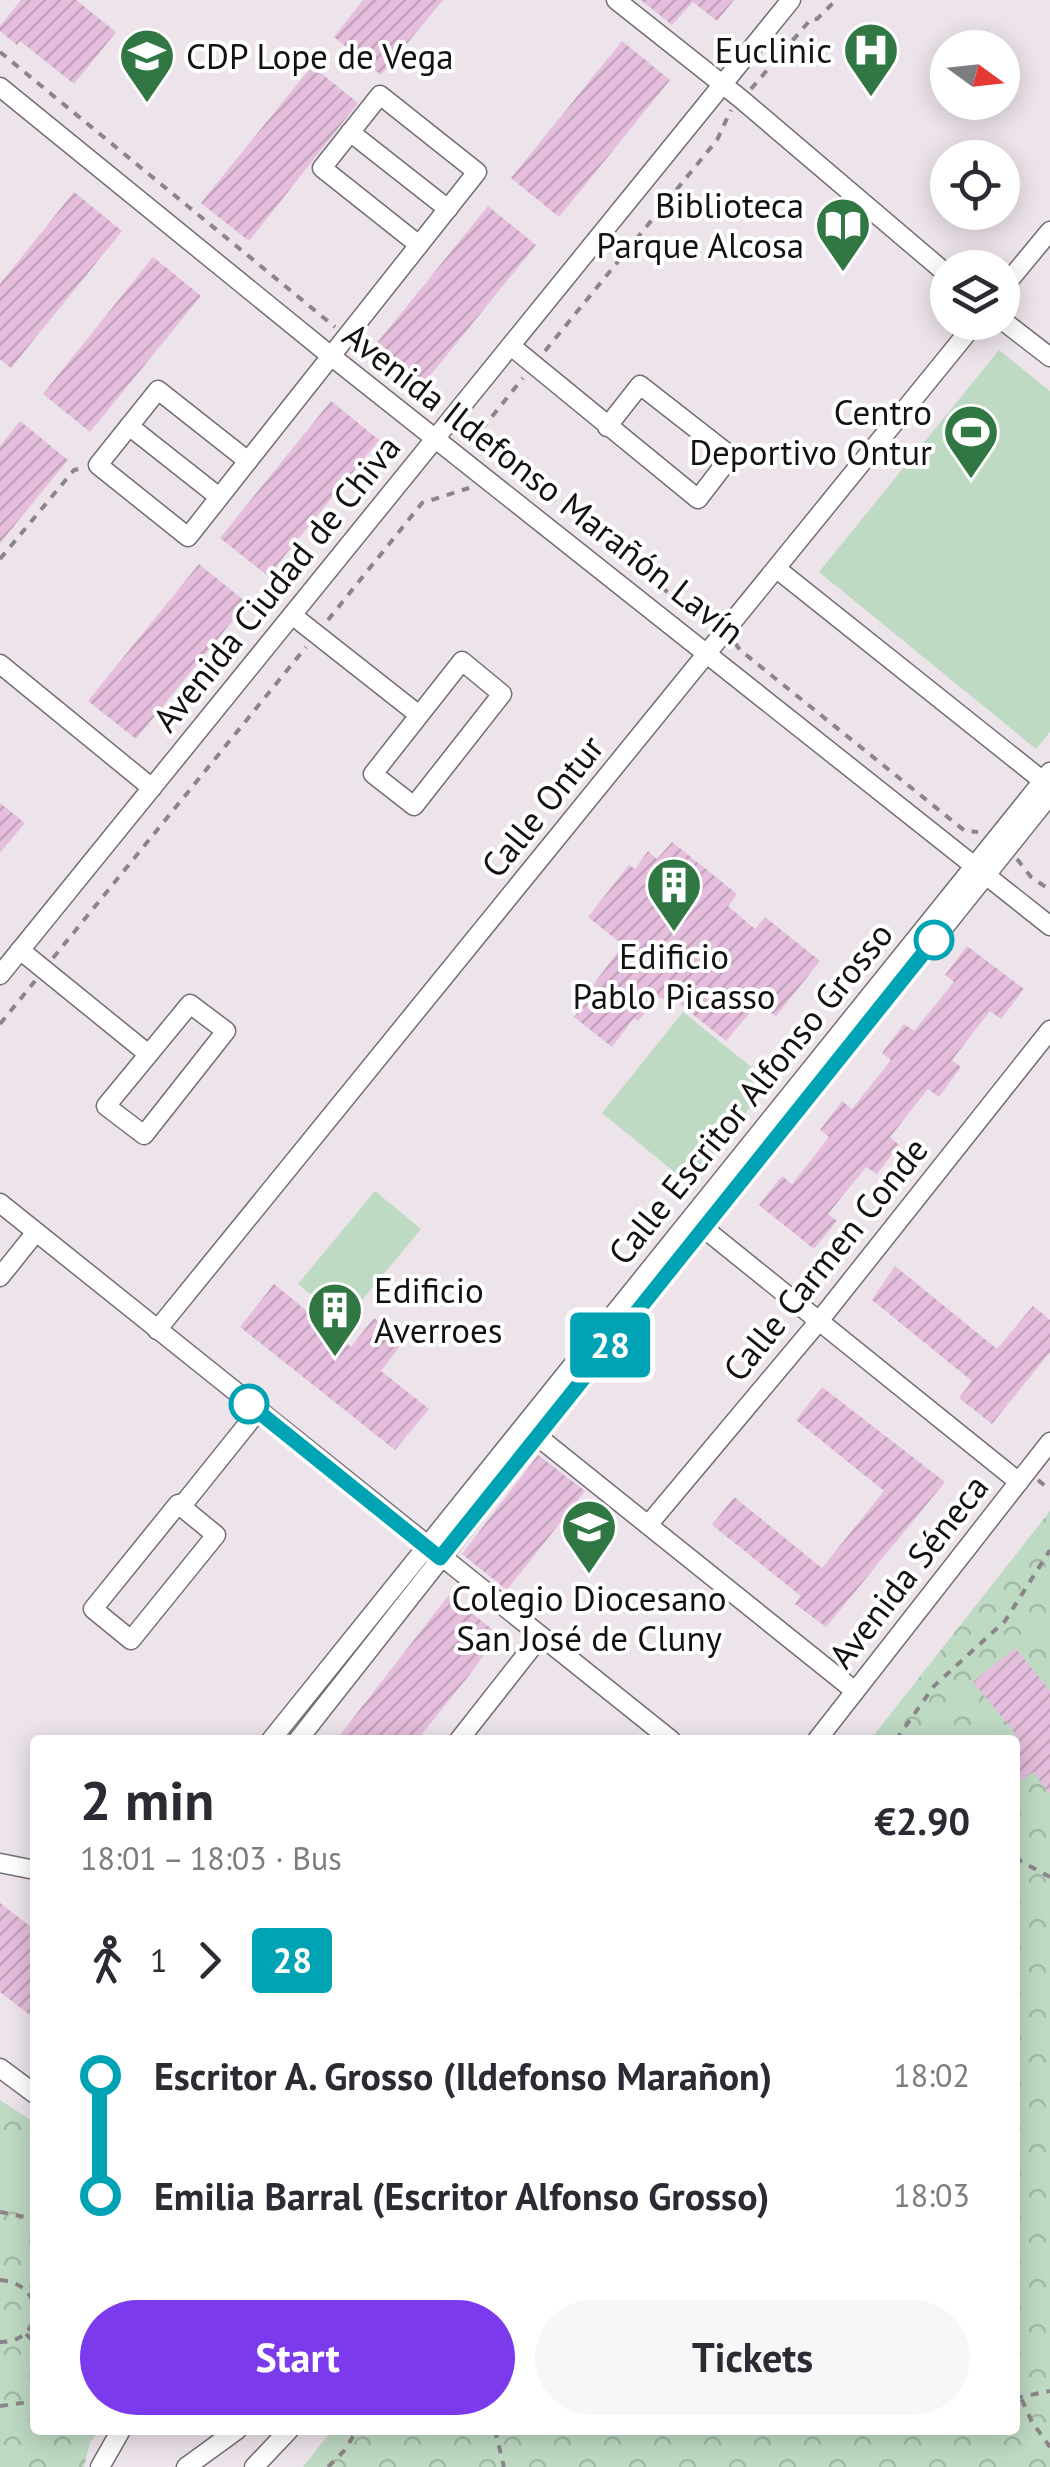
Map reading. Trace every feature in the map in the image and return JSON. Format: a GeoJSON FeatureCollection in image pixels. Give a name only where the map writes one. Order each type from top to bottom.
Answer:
{"type":"FeatureCollection","features":[{"type":"Feature","properties":{"kind":"street"},"geometry":{"type":"LineString","coordinates":[[616,0],[930,259]]}},
{"type":"Feature","properties":{"kind":"street","name":"Avenida Ciudad de Chiva"},"geometry":{"type":"LineString","coordinates":[[0,975],[792,0]]}},
{"type":"Feature","properties":{"kind":"street","name":"Avenida Ildefonso Marañón Lavín"},"geometry":{"type":"LineString","coordinates":[[0,88],[1050,926]]}},
{"type":"Feature","properties":{"kind":"street"},"geometry":{"type":"LineString","coordinates":[[248,461],[158,390],[98,465],[188,537],[448,209],[476,172],[380,95],[322,168],[418,246]]}},
{"type":"Feature","properties":{"kind":"street"},"geometry":{"type":"LineString","coordinates":[[350,132],[448,209]]}},
{"type":"Feature","properties":{"kind":"street"},"geometry":{"type":"LineString","coordinates":[[1020,268],[1050,231]]}},
{"type":"Feature","properties":{"kind":"street"},"geometry":{"type":"LineString","coordinates":[[1020,334],[1050,356]]}},
{"type":"Feature","properties":{"kind":"street","name":"Calle Ontur"},"geometry":{"type":"LineString","coordinates":[[157,1330],[961,340]]}},
{"type":"Feature","properties":{"kind":"street"},"geometry":{"type":"LineString","coordinates":[[511,346],[607,427],[698,498],[731,456],[640,385],[607,427]]}},
{"type":"Feature","properties":{"kind":"street"},"geometry":{"type":"LineString","coordinates":[[130,426],[219,497]]}},
{"type":"Feature","properties":{"kind":"street"},"geometry":{"type":"LineString","coordinates":[[776,569],[1048,783]]}},
{"type":"Feature","properties":{"kind":"street"},"geometry":{"type":"LineString","coordinates":[[292,615],[419,715]]}},
{"type":"Feature","properties":{"kind":"street"},"geometry":{"type":"LineString","coordinates":[[462,661],[502,694],[414,806],[373,774],[419,715],[462,661]]}},
{"type":"Feature","properties":{"kind":"street"},"geometry":{"type":"LineString","coordinates":[[0,664],[152,788]]}},
{"type":"Feature","properties":{"kind":"street","name":"Calle Escritor Alfonso Grosso"},"geometry":{"type":"LineString","coordinates":[[432,1552],[1048,783]]}},
{"type":"Feature","properties":{"kind":"street"},"geometry":{"type":"LineString","coordinates":[[20,950],[147,1054]]}},
{"type":"Feature","properties":{"kind":"street"},"geometry":{"type":"LineString","coordinates":[[190,1004],[226,1031],[144,1135],[106,1106],[147,1054],[190,1004]]}},
{"type":"Feature","properties":{"kind":"street","name":"Calle Carmen Conde"},"geometry":{"type":"LineString","coordinates":[[648,1525],[819,1322],[1050,1030]]}},
{"type":"Feature","properties":{"kind":"street"},"geometry":{"type":"LineString","coordinates":[[0,1203],[665,1735]]}},
{"type":"Feature","properties":{"kind":"street"},"geometry":{"type":"LineString","coordinates":[[697,1224],[1018,1482]]}},
{"type":"Feature","properties":{"kind":"street","name":"Calle Escritor Alfonso Grosso"},"geometry":{"type":"LineString","coordinates":[[432,1552],[536,1436],[697,1224]]}},
{"type":"Feature","properties":{"kind":"street"},"geometry":{"type":"LineString","coordinates":[[1,1274],[36,1232]]}},
{"type":"Feature","properties":{"kind":"street"},"geometry":{"type":"LineString","coordinates":[[181,1507],[258,1411]]}},
{"type":"Feature","properties":{"kind":"street"},"geometry":{"type":"LineString","coordinates":[[536,1436],[855,1691]]}},
{"type":"Feature","properties":{"kind":"street","name":"Avenida Séneca"},"geometry":{"type":"LineString","coordinates":[[821,1735],[1050,1442]]}},
{"type":"Feature","properties":{"kind":"street"},"geometry":{"type":"LineString","coordinates":[[178,1504],[181,1507],[216,1535],[131,1640],[93,1609],[178,1504]]}},
{"type":"Feature","properties":{"kind":"street"},"geometry":{"type":"LineString","coordinates":[[275,1735],[432,1552]]}},
{"type":"Feature","properties":{"kind":"street"},"geometry":{"type":"LineString","coordinates":[[302,1735],[432,1552]]}},
{"type":"Feature","properties":{"kind":"street"},"geometry":{"type":"LineString","coordinates":[[463,1735],[540,1637]]}},
{"type":"Feature","properties":{"kind":"street"},"geometry":{"type":"LineString","coordinates":[[0,1862],[30,1869]]}},
{"type":"Feature","properties":{"kind":"street"},"geometry":{"type":"LineString","coordinates":[[0,2068],[30,2090]]}},
{"type":"Feature","properties":{"kind":"street"},"geometry":{"type":"LineString","coordinates":[[100,2467],[118,2435]]}},
{"type":"Feature","properties":{"kind":"street"},"geometry":{"type":"LineString","coordinates":[[186,2467],[230,2435]]}},
{"type":"Feature","properties":{"kind":"street"},"geometry":{"type":"LineString","coordinates":[[254,2467],[284,2435]]}},
{"type":"Feature","properties":{"kind":"path"},"geometry":{"type":"LineString","coordinates":[[748,93],[811,19],[817,19],[836,0]]}},
{"type":"Feature","properties":{"kind":"path"},"geometry":{"type":"LineString","coordinates":[[0,52],[341,331]]}},
{"type":"Feature","properties":{"kind":"path"},"geometry":{"type":"LineString","coordinates":[[540,357],[716,140],[734,108]]}},
{"type":"Feature","properties":{"kind":"path"},"geometry":{"type":"LineString","coordinates":[[367,360],[406,389],[436,402],[446,400]]}},
{"type":"Feature","properties":{"kind":"path"},"geometry":{"type":"LineString","coordinates":[[482,428],[528,372]]}},
{"type":"Feature","properties":{"kind":"path"},"geometry":{"type":"LineString","coordinates":[[471,420],[482,428],[484,438],[497,454],[692,612],[719,627]]}},
{"type":"Feature","properties":{"kind":"path"},"geometry":{"type":"LineString","coordinates":[[491,461],[497,454]]}},
{"type":"Feature","properties":{"kind":"path"},"geometry":{"type":"LineString","coordinates":[[0,558],[74,470],[98,465]]}},
{"type":"Feature","properties":{"kind":"path"},"geometry":{"type":"LineString","coordinates":[[322,628],[422,503],[467,490]]}},
{"type":"Feature","properties":{"kind":"path"},"geometry":{"type":"LineString","coordinates":[[728,634],[740,650],[966,831],[982,832]]}},
{"type":"Feature","properties":{"kind":"path"},"geometry":{"type":"LineString","coordinates":[[49,963],[310,642]]}},
{"type":"Feature","properties":{"kind":"path"},"geometry":{"type":"LineString","coordinates":[[1012,853],[1032,877],[1050,890]]}},
{"type":"Feature","properties":{"kind":"path"},"geometry":{"type":"LineString","coordinates":[[0,1024],[36,979]]}},
{"type":"Feature","properties":{"kind":"path"},"geometry":{"type":"LineString","coordinates":[[900,1735],[934,1686],[1005,1621],[1050,1550]]}},
{"type":"Feature","properties":{"kind":"path"},"geometry":{"type":"LineString","coordinates":[[1020,1861],[1050,1877]]}},
{"type":"Feature","properties":{"kind":"path"},"geometry":{"type":"LineString","coordinates":[[0,2212],[30,2218]]}},
{"type":"Feature","properties":{"kind":"path"},"geometry":{"type":"LineString","coordinates":[[0,2280],[16,2281],[30,2291]]}},
{"type":"Feature","properties":{"kind":"path"},"geometry":{"type":"LineString","coordinates":[[0,2342],[14,2342],[26,2334],[30,2324]]}},
{"type":"Feature","properties":{"kind":"path"},"geometry":{"type":"LineString","coordinates":[[26,2334],[30,2338]]}},
{"type":"Feature","properties":{"kind":"path"},"geometry":{"type":"LineString","coordinates":[[1020,2398],[1050,2392]]}},
{"type":"Feature","properties":{"kind":"path"},"geometry":{"type":"LineString","coordinates":[[1020,2401],[1050,2446]]}},
{"type":"Feature","properties":{"kind":"path"},"geometry":{"type":"LineString","coordinates":[[0,2406],[30,2402]]}},
{"type":"Feature","properties":{"kind":"path"},"geometry":{"type":"LineString","coordinates":[[328,2467],[354,2435]]}},
{"type":"Feature","properties":{"kind":"path"},"geometry":{"type":"LineString","coordinates":[[496,2435],[504,2467]]}},
{"type":"Feature","properties":{"kind":"green space","name":"Centro Deportivo Ontur"},"geometry":{"type":"Polygon","coordinates":[[[999,350],[1050,391],[1050,732],[1036,749],[819,572],[999,350]]]}},
{"type":"Feature","properties":{"kind":"green space"},"geometry":{"type":"Polygon","coordinates":[[[683,1012],[770,1082],[689,1184],[602,1113],[683,1012]]]}},
{"type":"Feature","properties":{"kind":"green space"},"geometry":{"type":"Polygon","coordinates":[[[375,1191],[421,1229],[344,1322],[298,1284],[375,1191]]]}},
{"type":"Feature","properties":{"kind":"green space"},"geometry":{"type":"Polygon","coordinates":[[[1050,1511],[1050,2467],[303,2467],[328,2435],[1020,2435],[1020,1735],[874,1735],[1050,1511]]]}},
{"type":"Feature","properties":{"kind":"green space"},"geometry":{"type":"Polygon","coordinates":[[[0,2100],[30,2120],[30,2435],[96,2435],[84,2467],[0,2467],[0,2100]]]}},
{"type":"Feature","properties":{"kind":"green space"},"geometry":{"type":"Polygon","coordinates":[[[14,2137],[30,2145],[30,2208],[0,2193],[0,2165],[14,2137]]]}},
{"type":"Feature","properties":{"kind":"building"},"geometry":{"type":"Polygon","coordinates":[[[21,0],[76,0],[116,32],[74,84],[20,41],[17,45],[0,31],[21,0]]]}},
{"type":"Feature","properties":{"kind":"building"},"geometry":{"type":"Polygon","coordinates":[[[363,0],[443,0],[381,75],[334,37],[363,0]]]}},
{"type":"Feature","properties":{"kind":"building"},"geometry":{"type":"Polygon","coordinates":[[[641,0],[734,0],[717,21],[693,2],[672,25],[641,0]]]}},
{"type":"Feature","properties":{"kind":"building"},"geometry":{"type":"Polygon","coordinates":[[[622,41],[670,80],[559,217],[511,178],[622,41]]]}},
{"type":"Feature","properties":{"kind":"building"},"geometry":{"type":"Polygon","coordinates":[[[312,66],[358,103],[249,241],[201,203],[312,66]]]}},
{"type":"Feature","properties":{"kind":"building"},"geometry":{"type":"Polygon","coordinates":[[[74,192],[122,231],[11,368],[0,359],[0,284],[74,192]]]}},
{"type":"Feature","properties":{"kind":"building"},"geometry":{"type":"Polygon","coordinates":[[[488,206],[536,245],[425,382],[377,343],[488,206]]]}},
{"type":"Feature","properties":{"kind":"building"},"geometry":{"type":"Polygon","coordinates":[[[153,257],[201,296],[90,432],[43,394],[153,257]]]}},
{"type":"Feature","properties":{"kind":"building"},"geometry":{"type":"Polygon","coordinates":[[[331,401],[379,440],[268,576],[220,538],[331,401]]]}},
{"type":"Feature","properties":{"kind":"building"},"geometry":{"type":"Polygon","coordinates":[[[20,421],[68,460],[0,543],[0,446],[20,421]]]}},
{"type":"Feature","properties":{"kind":"building"},"geometry":{"type":"Polygon","coordinates":[[[199,564],[247,603],[136,739],[88,701],[199,564]]]}},
{"type":"Feature","properties":{"kind":"building"},"geometry":{"type":"Polygon","coordinates":[[[0,803],[25,823],[0,853],[0,803]]]}},
{"type":"Feature","properties":{"kind":"building","name":"Edificio Pablo Picasso"},"geometry":{"type":"Polygon","coordinates":[[[672,842],[737,894],[728,906],[755,929],[765,917],[820,961],[776,1016],[758,1003],[726,1041],[669,995],[665,1000],[660,997],[638,1021],[634,1018],[612,1047],[574,1017],[597,990],[593,985],[623,945],[588,917],[629,865],[635,869],[648,851],[657,859],[672,842]]]}},
{"type":"Feature","properties":{"kind":"building"},"geometry":{"type":"Polygon","coordinates":[[[967,946],[1024,989],[1001,1019],[990,1011],[952,1060],[961,1067],[939,1097],[928,1089],[890,1137],[899,1145],[877,1174],[866,1167],[828,1214],[837,1221],[814,1249],[759,1205],[782,1176],[792,1184],[829,1137],[820,1130],[842,1101],[852,1109],[891,1060],[882,1053],[904,1024],[914,1031],[954,982],[945,975],[967,946]]]}},
{"type":"Feature","properties":{"kind":"building"},"geometry":{"type":"Polygon","coordinates":[[[895,1266],[997,1349],[1033,1306],[1050,1320],[1050,1352],[992,1424],[959,1398],[972,1381],[872,1300],[895,1266]]]}},
{"type":"Feature","properties":{"kind":"building","name":"Edificio Averroes"},"geometry":{"type":"Polygon","coordinates":[[[274,1284],[351,1347],[374,1318],[403,1342],[381,1371],[429,1409],[395,1450],[240,1327],[274,1284]]]}},
{"type":"Feature","properties":{"kind":"building"},"geometry":{"type":"Polygon","coordinates":[[[822,1387],[945,1482],[826,1627],[795,1604],[801,1596],[712,1525],[734,1497],[822,1568],[884,1491],[796,1420],[822,1387]]]}},
{"type":"Feature","properties":{"kind":"building"},"geometry":{"type":"Polygon","coordinates":[[[538,1455],[585,1491],[507,1590],[462,1554],[538,1455]]]}},
{"type":"Feature","properties":{"kind":"building"},"geometry":{"type":"Polygon","coordinates":[[[449,1595],[499,1635],[421,1735],[340,1735],[449,1595]]]}},
{"type":"Feature","properties":{"kind":"building"},"geometry":{"type":"Polygon","coordinates":[[[1015,1648],[1050,1691],[1050,1794],[1033,1772],[1020,1782],[1020,1735],[1015,1735],[973,1682],[1015,1648]]]}},
{"type":"Feature","properties":{"kind":"building"},"geometry":{"type":"Polygon","coordinates":[[[0,1903],[30,1926],[30,2015],[0,1992],[0,1903]]]}},
{"type":"Feature","properties":{"kind":"bus line","name":"28"},"geometry":{"type":"LineString","coordinates":[[249,1404],[440,1558],[934,940]]}},
{"type":"Feature","properties":{"kind":"place","name":"Euclinic"},"geometry":{"type":"Point","coordinates":[871,99]}},
{"type":"Feature","properties":{"kind":"place","name":"CDP Lope de Vega"},"geometry":{"type":"Point","coordinates":[147,105]}},
{"type":"Feature","properties":{"kind":"place","name":"Biblioteca Parque Alcosa"},"geometry":{"type":"Point","coordinates":[843,274]}},
{"type":"Feature","properties":{"kind":"place","name":"Centro Deportivo Ontur"},"geometry":{"type":"Point","coordinates":[971,481]}},
{"type":"Feature","properties":{"kind":"place","name":"Edificio Pablo Picasso"},"geometry":{"type":"Point","coordinates":[674,934]}},
{"type":"Feature","properties":{"kind":"place","name":"Edificio Averroes"},"geometry":{"type":"Point","coordinates":[335,1359]}},
{"type":"Feature","properties":{"kind":"place","name":"Colegio Diocesano San José de Cluny"},"geometry":{"type":"Point","coordinates":[589,1576]}}]}
